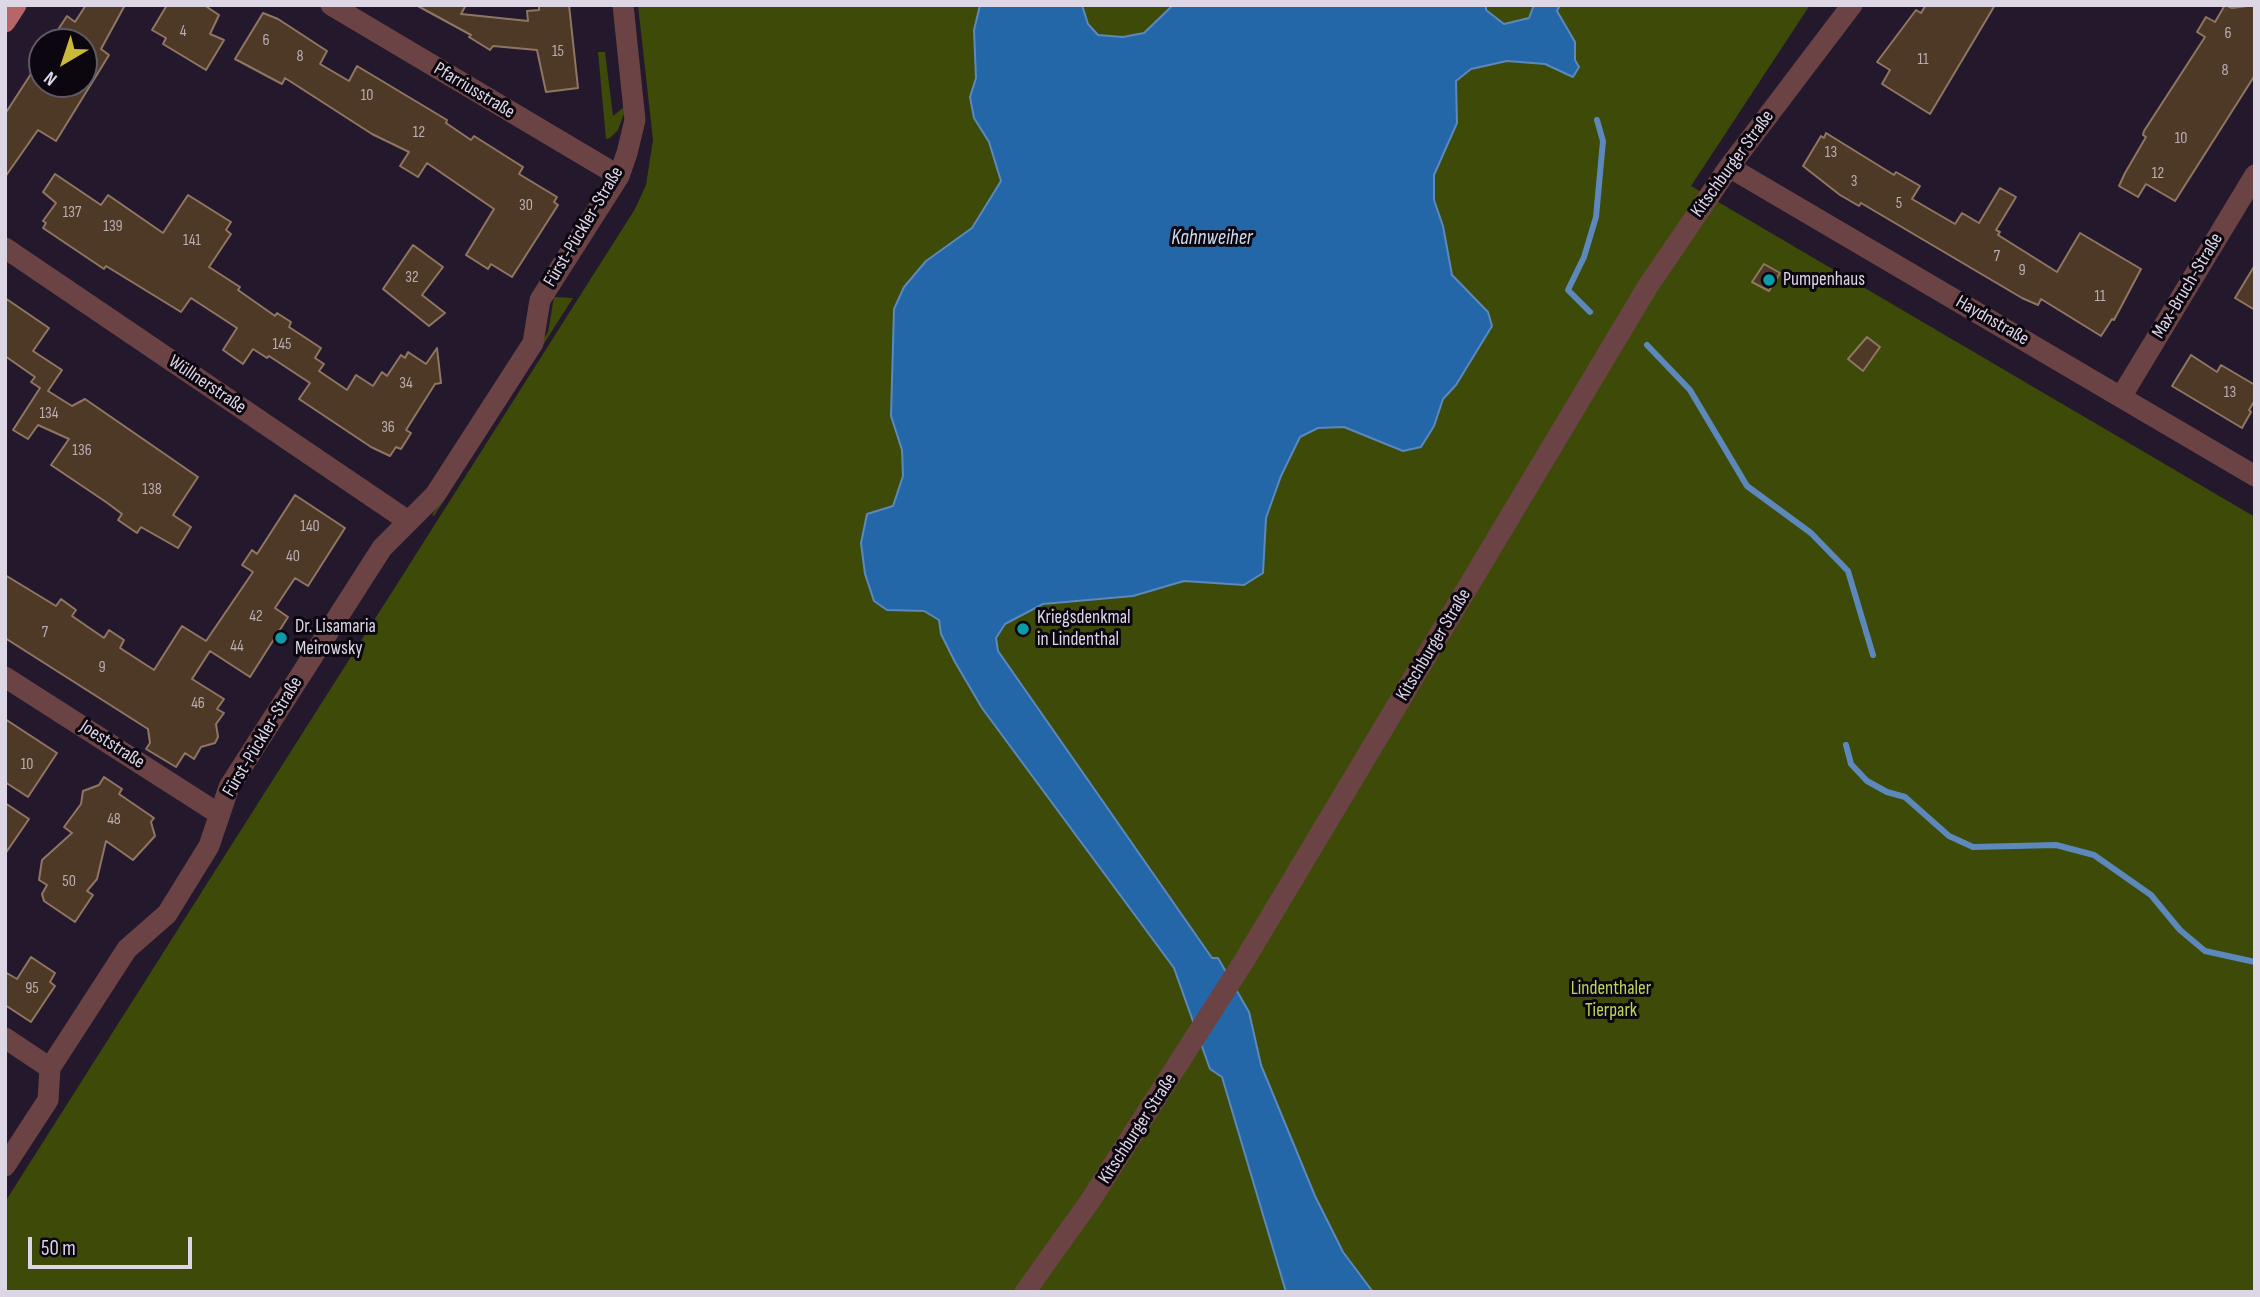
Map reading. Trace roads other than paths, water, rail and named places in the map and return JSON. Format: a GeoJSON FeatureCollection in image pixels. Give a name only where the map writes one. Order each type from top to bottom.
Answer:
{"type":"FeatureCollection","features":[{"type":"Feature","properties":{"kind":"main road"},"geometry":{"type":"LineString","coordinates":[[5,22],[16,5]]}},
{"type":"Feature","properties":{"kind":"street","name":"Pfarriusstraße"},"geometry":{"type":"LineString","coordinates":[[331,5],[619,176]]}},
{"type":"Feature","properties":{"kind":"street","name":"Fürst-Pückler-Straße"},"geometry":{"type":"LineString","coordinates":[[5,1166],[48,1100],[50,1068],[127,949],[167,914],[209,846],[229,787],[382,548],[435,495],[533,343],[540,300],[619,176],[635,120],[623,5]]}},
{"type":"Feature","properties":{"kind":"street","name":"Kitschburger Straße"},"geometry":{"type":"LineString","coordinates":[[1025,1292],[1090,1201],[1234,977],[1648,286],[1729,166],[1852,5]]}},
{"type":"Feature","properties":{"kind":"street","name":"Haydnstraße"},"geometry":{"type":"LineString","coordinates":[[1729,166],[2255,476]]}},
{"type":"Feature","properties":{"kind":"street","name":"Max-Bruch-Straße"},"geometry":{"type":"LineString","coordinates":[[2120,397],[2255,176]]}},
{"type":"Feature","properties":{"kind":"street","name":"Wüllnerstraße"},"geometry":{"type":"LineString","coordinates":[[5,248],[408,521]]}},
{"type":"Feature","properties":{"kind":"street","name":"Joeststraße"},"geometry":{"type":"LineString","coordinates":[[5,677],[219,814]]}},
{"type":"Feature","properties":{"kind":"street"},"geometry":{"type":"LineString","coordinates":[[5,1038],[50,1068]]}},
{"type":"Feature","properties":{"kind":"water","name":"Kahnweiher"},"geometry":{"type":"Polygon","coordinates":[[[980,5],[1082,5],[1088,24],[1098,35],[1123,37],[1144,33],[1173,5],[1486,5],[1486,10],[1504,24],[1529,18],[1534,5],[1560,5],[1557,11],[1575,42],[1575,60],[1579,67],[1573,77],[1545,64],[1507,61],[1471,69],[1456,81],[1457,123],[1434,175],[1434,200],[1443,226],[1452,275],[1488,312],[1492,326],[1456,385],[1443,399],[1434,426],[1421,447],[1403,451],[1344,427],[1318,428],[1300,437],[1281,476],[1266,518],[1263,573],[1244,585],[1184,581],[1133,596],[1043,604],[1005,624],[996,638],[998,651],[1212,958],[1218,958],[1249,1012],[1261,1065],[1315,1196],[1343,1252],[1373,1292],[1286,1292],[1222,1077],[1210,1069],[1174,968],[982,708],[941,634],[939,620],[924,611],[887,610],[874,601],[865,574],[861,543],[867,514],[893,506],[903,476],[902,450],[891,416],[894,309],[904,287],[926,261],[972,228],[1001,181],[989,142],[974,118],[970,97],[976,78],[974,30],[980,5]]]}},
{"type":"Feature","properties":{"kind":"waterway"},"geometry":{"type":"LineString","coordinates":[[1590,312],[1568,290],[1584,257],[1596,217],[1603,141],[1597,120]]}},
{"type":"Feature","properties":{"kind":"waterway"},"geometry":{"type":"LineString","coordinates":[[1647,345],[1690,390],[1747,486],[1811,533],[1848,571],[1873,655]]}},
{"type":"Feature","properties":{"kind":"waterway"},"geometry":{"type":"LineString","coordinates":[[1846,745],[1851,764],[1867,781],[1887,792],[1905,797],[1949,836],[1973,847],[2056,845],[2094,855],[2151,895],[2180,930],[2205,951],[2255,962]]}},
{"type":"Feature","properties":{"kind":"place","name":"Pumpenhaus"},"geometry":{"type":"Point","coordinates":[1769,280]}},
{"type":"Feature","properties":{"kind":"place","name":"Kriegsdenkmal in Lindenthal"},"geometry":{"type":"Point","coordinates":[1023,629]}},
{"type":"Feature","properties":{"kind":"place","name":"Dr. Lisamaria Meirowsky"},"geometry":{"type":"Point","coordinates":[281,638]}},
{"type":"Feature","properties":{"kind":"park label","name":"Lindenthaler Tierpark"},"geometry":{"type":"Point","coordinates":[1611,1000]}}]}
